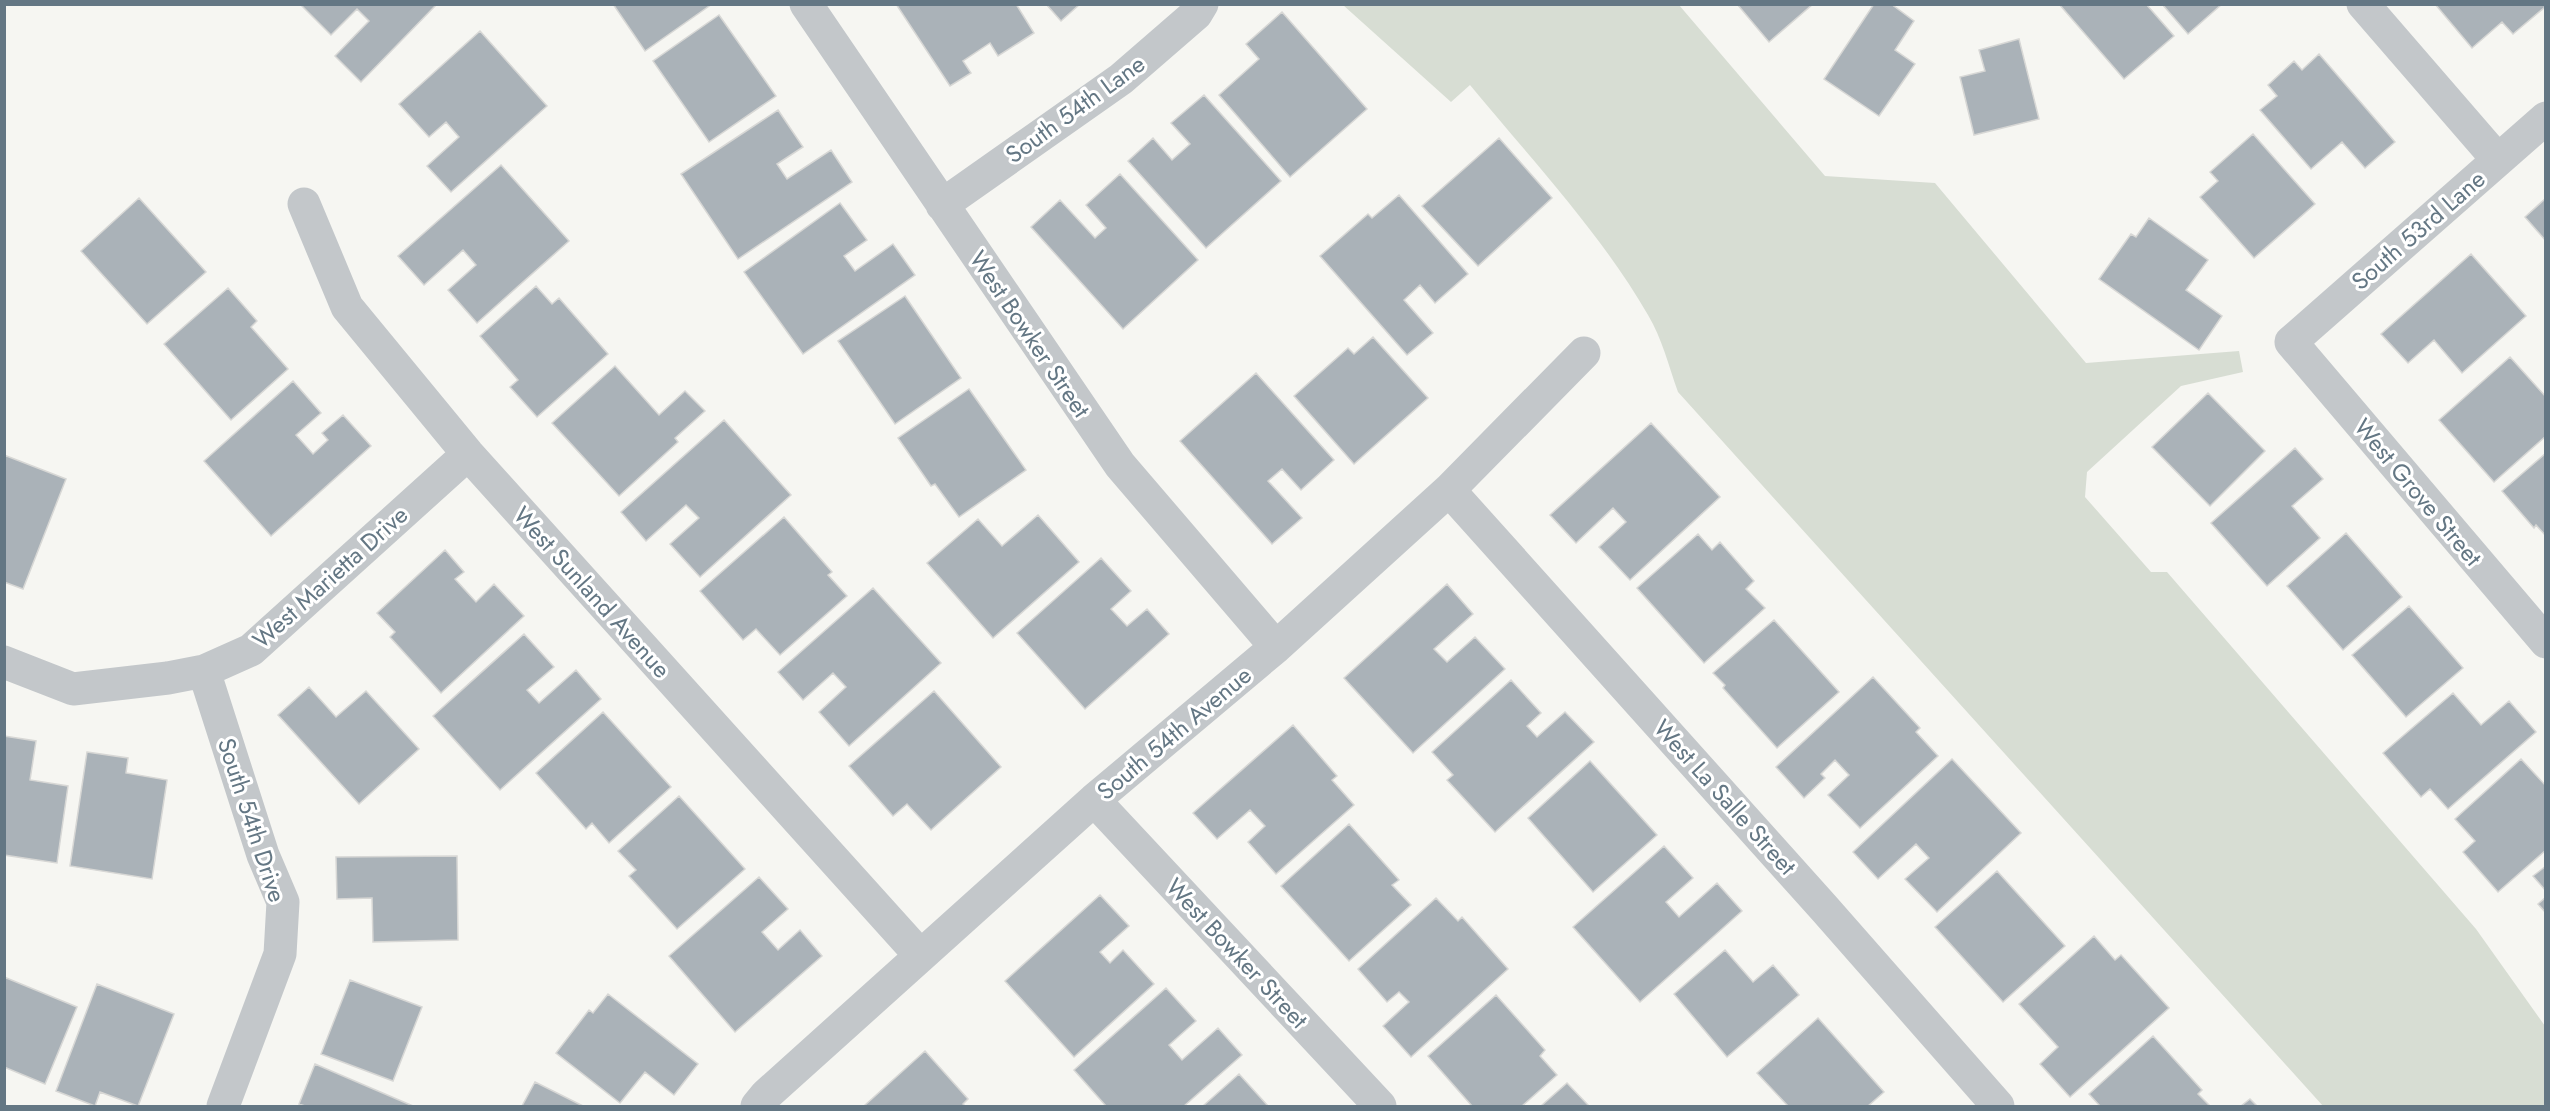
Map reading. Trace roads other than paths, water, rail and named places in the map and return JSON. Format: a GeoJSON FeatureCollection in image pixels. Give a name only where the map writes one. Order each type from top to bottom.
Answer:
{"type":"FeatureCollection","features":[{"type":"Feature","properties":{"kind":"street","name":"West Bowker Street"},"geometry":{"type":"LineString","coordinates":[[806,4],[1120,465],[1276,647]]}},
{"type":"Feature","properties":{"kind":"street","name":"South 54th Lane"},"geometry":{"type":"LineString","coordinates":[[942,205],[1121,79],[1196,14],[1202,4]]}},
{"type":"Feature","properties":{"kind":"street"},"geometry":{"type":"LineString","coordinates":[[2363,4],[2498,160]]}},
{"type":"Feature","properties":{"kind":"street","name":"South 53rd Lane"},"geometry":{"type":"LineString","coordinates":[[2291,342],[2546,118]]}},
{"type":"Feature","properties":{"kind":"street","name":"West Sunland Avenue"},"geometry":{"type":"LineString","coordinates":[[304,204],[346,307],[468,454],[919,954]]}},
{"type":"Feature","properties":{"kind":"street","name":"West Grove Street"},"geometry":{"type":"LineString","coordinates":[[2291,342],[2546,642]]}},
{"type":"Feature","properties":{"kind":"street","name":"South 54th Avenue"},"geometry":{"type":"LineString","coordinates":[[757,1107],[766,1095],[919,954],[1094,800],[1276,647],[1449,490],[1584,353]]}},
{"type":"Feature","properties":{"kind":"street","name":"West Marietta Drive"},"geometry":{"type":"LineString","coordinates":[[4,662],[73,689],[168,678],[204,670],[251,650],[468,454]]}},
{"type":"Feature","properties":{"kind":"street","name":"West La Salle Street"},"geometry":{"type":"LineString","coordinates":[[1449,490],[1824,908],[1998,1107]]}},
{"type":"Feature","properties":{"kind":"street","name":"South 54th Drive"},"geometry":{"type":"LineString","coordinates":[[204,670],[263,855],[283,902],[280,954],[223,1107]]}},
{"type":"Feature","properties":{"kind":"street","name":"West Bowker Street"},"geometry":{"type":"LineString","coordinates":[[1094,800],[1380,1107]]}}]}
